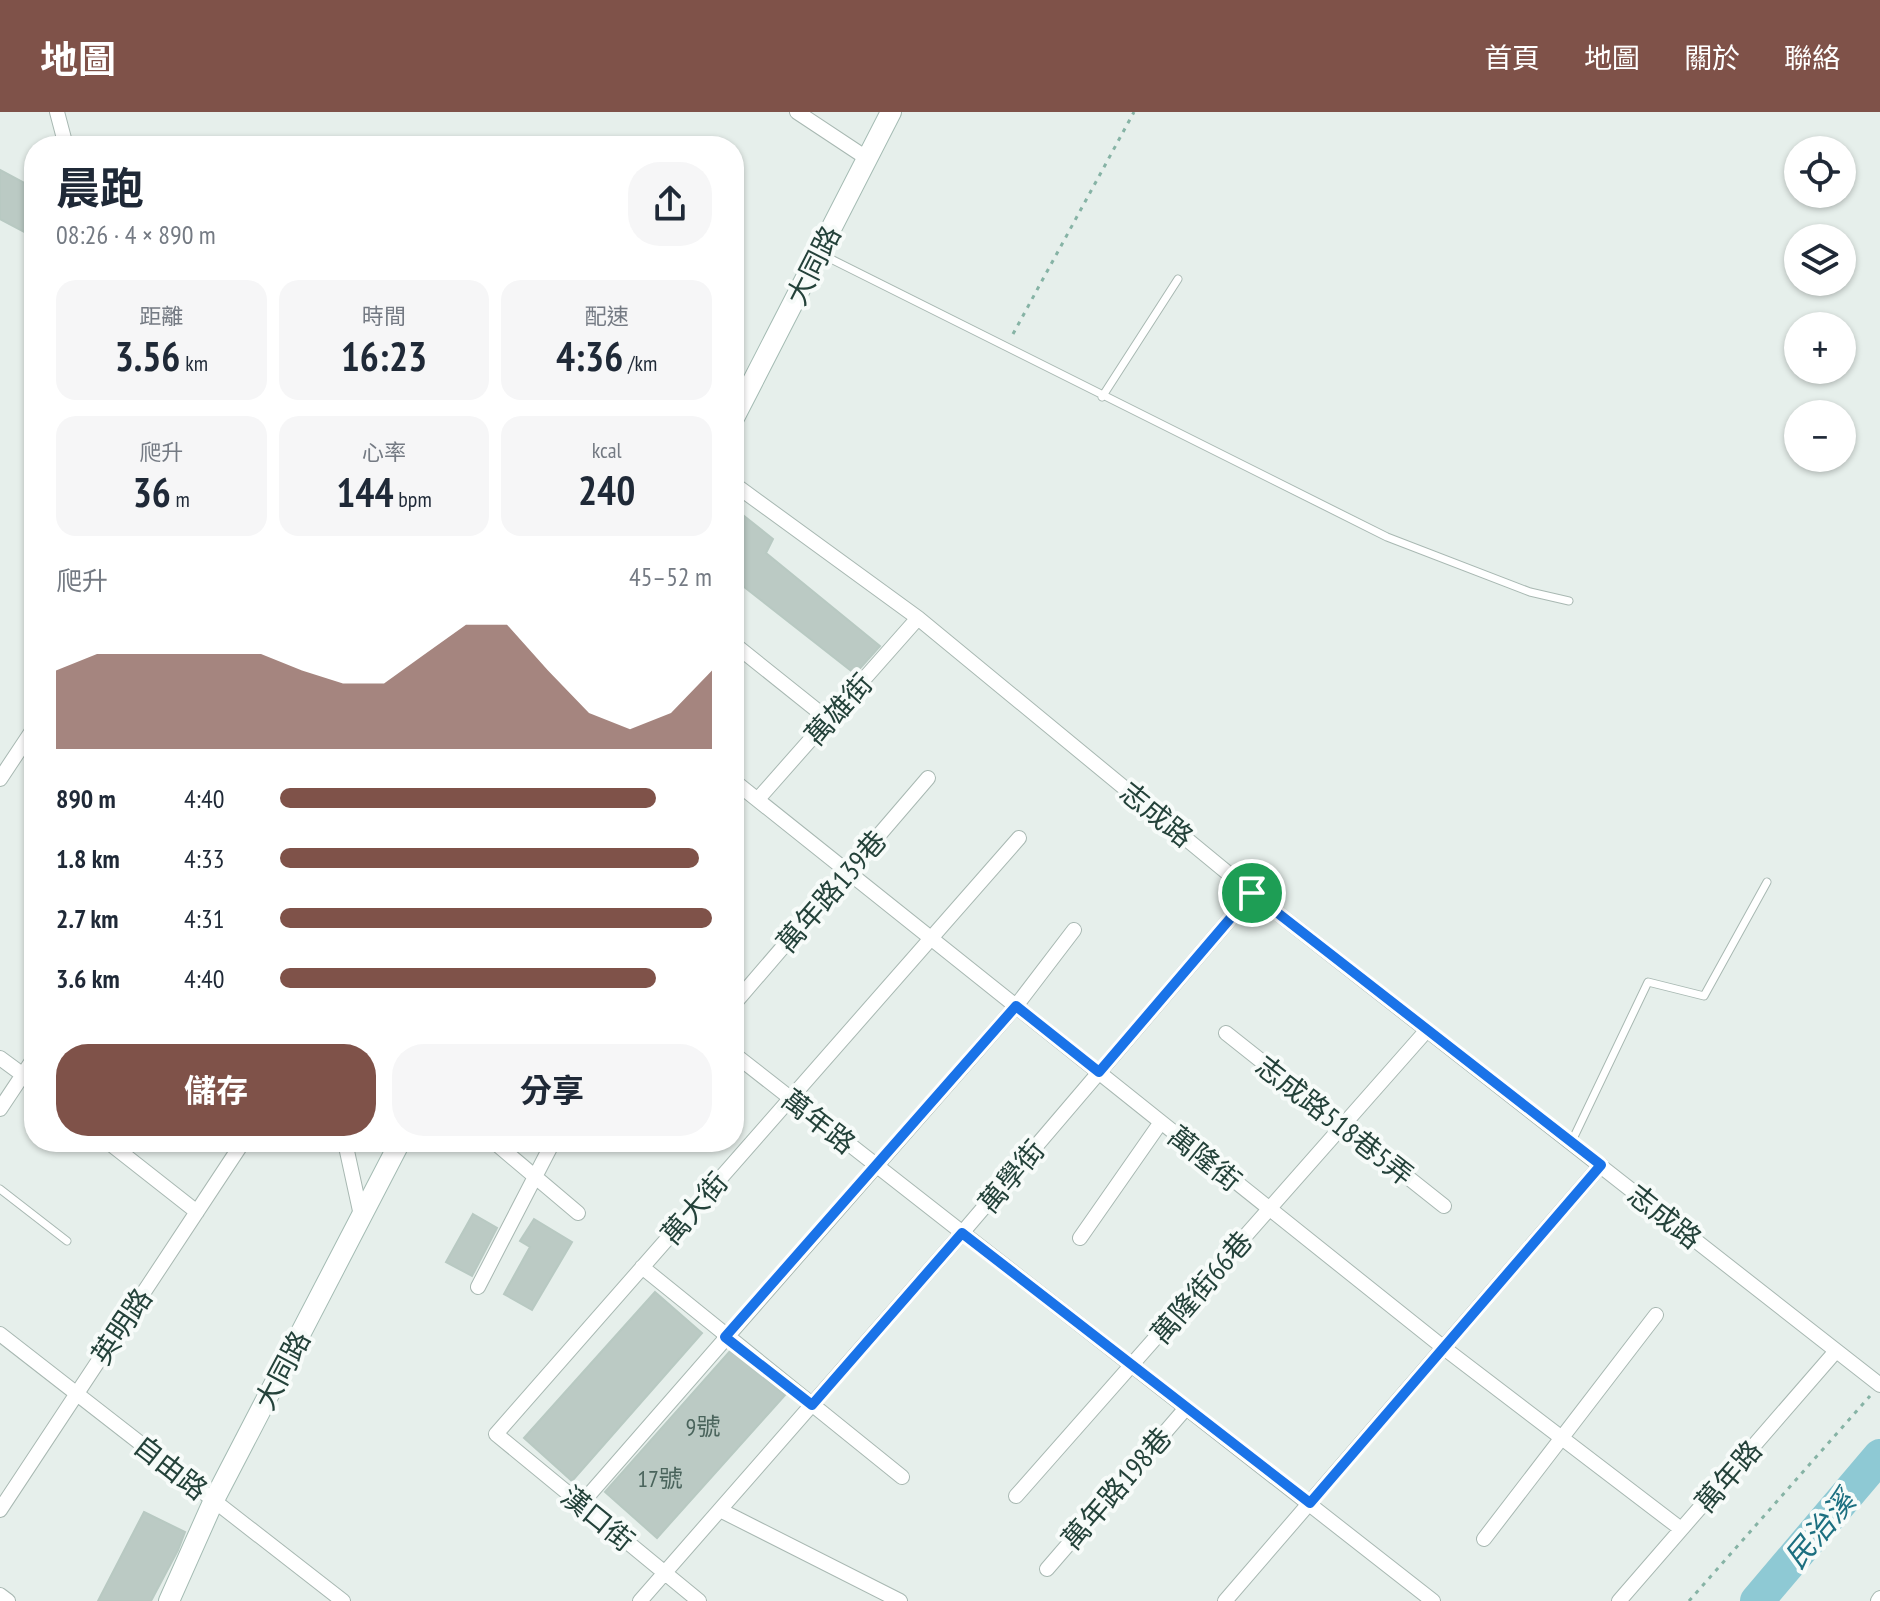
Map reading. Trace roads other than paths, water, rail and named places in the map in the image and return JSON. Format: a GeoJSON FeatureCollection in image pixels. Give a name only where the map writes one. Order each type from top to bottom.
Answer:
{"type":"FeatureCollection","features":[{"type":"Feature","properties":{"kind":"main road","name":"大同路"},"geometry":{"type":"LineString","coordinates":[[744,399],[891,112]]}},
{"type":"Feature","properties":{"kind":"main road","name":"大同路"},"geometry":{"type":"LineString","coordinates":[[169,1601],[214,1500],[395,1152]]}},
{"type":"Feature","properties":{"kind":"street"},"geometry":{"type":"LineString","coordinates":[[57,112],[63,136]]}},
{"type":"Feature","properties":{"kind":"street"},"geometry":{"type":"LineString","coordinates":[[797,112],[868,159]]}},
{"type":"Feature","properties":{"kind":"street","name":"志成路"},"geometry":{"type":"LineString","coordinates":[[744,491],[918,618],[1252,893],[1880,1385]]}},
{"type":"Feature","properties":{"kind":"street","name":"萬雄街"},"geometry":{"type":"LineString","coordinates":[[758,799],[918,618]]}},
{"type":"Feature","properties":{"kind":"street"},"geometry":{"type":"LineString","coordinates":[[744,652],[829,720]]}},
{"type":"Feature","properties":{"kind":"street"},"geometry":{"type":"LineString","coordinates":[[0,779],[24,743]]}},
{"type":"Feature","properties":{"kind":"street","name":"萬年路139巷"},"geometry":{"type":"LineString","coordinates":[[744,992],[928,778]]}},
{"type":"Feature","properties":{"kind":"street","name":"萬隆街"},"geometry":{"type":"LineString","coordinates":[[744,788],[1444,1348],[1681,1529]]}},
{"type":"Feature","properties":{"kind":"street","name":"萬大街"},"geometry":{"type":"LineString","coordinates":[[744,1151],[1019,838]]}},
{"type":"Feature","properties":{"kind":"street","name":"萬學街"},"geometry":{"type":"LineString","coordinates":[[640,1601],[962,1233],[1252,893]]}},
{"type":"Feature","properties":{"kind":"street"},"geometry":{"type":"LineString","coordinates":[[581,1504],[1016,1006],[1074,930]]}},
{"type":"Feature","properties":{"kind":"street","name":"萬隆街66巷"},"geometry":{"type":"LineString","coordinates":[[1016,1496],[1427,1030]]}},
{"type":"Feature","properties":{"kind":"street","name":"志成路518巷5弄"},"geometry":{"type":"LineString","coordinates":[[1226,1033],[1444,1206]]}},
{"type":"Feature","properties":{"kind":"street"},"geometry":{"type":"LineString","coordinates":[[0,1058],[24,1075]]}},
{"type":"Feature","properties":{"kind":"street","name":"萬年路"},"geometry":{"type":"LineString","coordinates":[[744,1062],[1433,1601]]}},
{"type":"Feature","properties":{"kind":"street"},"geometry":{"type":"LineString","coordinates":[[0,1109],[24,1084]]}},
{"type":"Feature","properties":{"kind":"street"},"geometry":{"type":"LineString","coordinates":[[1080,1238],[1161,1122]]}},
{"type":"Feature","properties":{"kind":"street"},"geometry":{"type":"LineString","coordinates":[[123,1152],[197,1212]]}},
{"type":"Feature","properties":{"kind":"street","name":"英明路"},"geometry":{"type":"LineString","coordinates":[[0,1510],[236,1152]]}},
{"type":"Feature","properties":{"kind":"street"},"geometry":{"type":"LineString","coordinates":[[347,1152],[362,1220]]}},
{"type":"Feature","properties":{"kind":"street"},"geometry":{"type":"LineString","coordinates":[[506,1152],[578,1213]]}},
{"type":"Feature","properties":{"kind":"street"},"geometry":{"type":"LineString","coordinates":[[478,1287],[548,1152]]}},
{"type":"Feature","properties":{"kind":"street","name":"萬大街"},"geometry":{"type":"LineString","coordinates":[[496,1434],[743,1152]]}},
{"type":"Feature","properties":{"kind":"street"},"geometry":{"type":"LineString","coordinates":[[1225,1601],[1601,1165]]}},
{"type":"Feature","properties":{"kind":"street"},"geometry":{"type":"LineString","coordinates":[[642,1267],[902,1477]]}},
{"type":"Feature","properties":{"kind":"street"},"geometry":{"type":"LineString","coordinates":[[1484,1539],[1656,1315]]}},
{"type":"Feature","properties":{"kind":"street","name":"自由路"},"geometry":{"type":"LineString","coordinates":[[0,1334],[343,1601]]}},
{"type":"Feature","properties":{"kind":"street","name":"萬年路"},"geometry":{"type":"LineString","coordinates":[[1619,1601],[1836,1351]]}},
{"type":"Feature","properties":{"kind":"street","name":"萬年路198巷"},"geometry":{"type":"LineString","coordinates":[[1047,1569],[1186,1408]]}},
{"type":"Feature","properties":{"kind":"street","name":"漢口街"},"geometry":{"type":"LineString","coordinates":[[496,1434],[699,1601]]}},
{"type":"Feature","properties":{"kind":"street"},"geometry":{"type":"LineString","coordinates":[[720,1510],[900,1601]]}},
{"type":"Feature","properties":{"kind":"street"},"geometry":{"type":"LineString","coordinates":[[0,1595],[8,1601]]}},
{"type":"Feature","properties":{"kind":"lane"},"geometry":{"type":"LineString","coordinates":[[819,253],[1387,537],[1530,592],[1569,601]]}},
{"type":"Feature","properties":{"kind":"lane"},"geometry":{"type":"LineString","coordinates":[[1102,397],[1178,279]]}},
{"type":"Feature","properties":{"kind":"lane"},"geometry":{"type":"LineString","coordinates":[[1572,1141],[1648,982],[1704,996],[1767,882]]}},
{"type":"Feature","properties":{"kind":"lane"},"geometry":{"type":"LineString","coordinates":[[0,1189],[67,1241]]}},
{"type":"Feature","properties":{"kind":"waterway","name":"民治溪"},"geometry":{"type":"LineString","coordinates":[[1757,1601],[1880,1456]]}}]}
